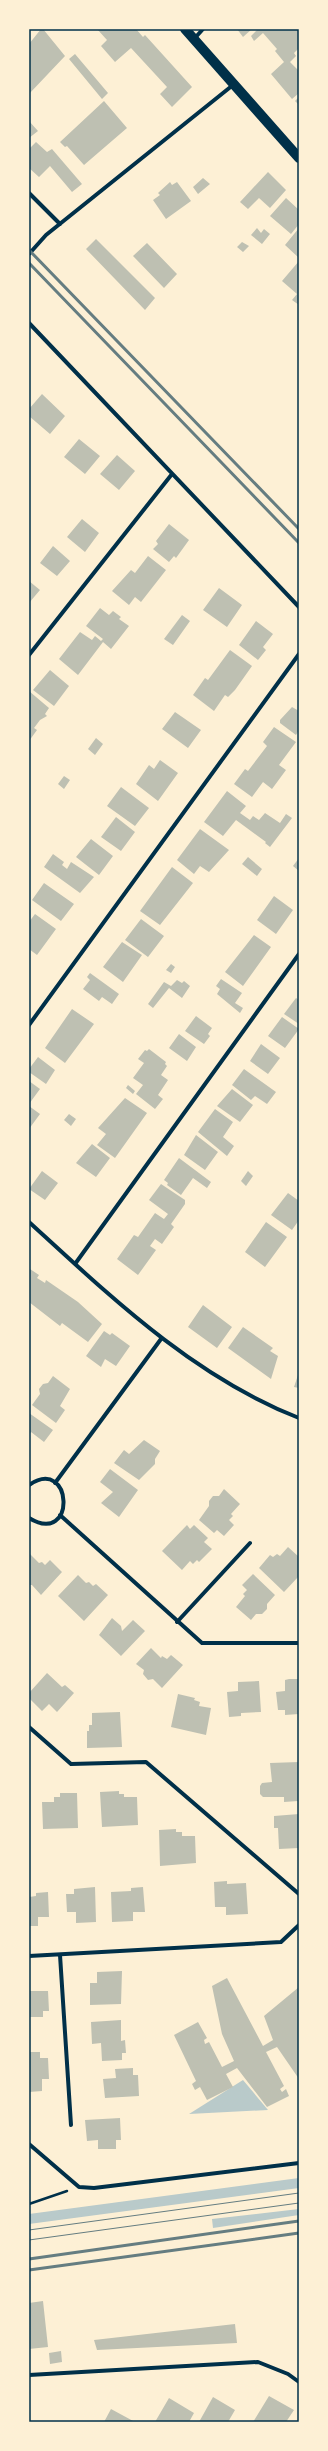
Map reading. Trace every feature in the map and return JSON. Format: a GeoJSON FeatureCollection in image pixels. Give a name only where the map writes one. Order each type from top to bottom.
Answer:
{"type":"FeatureCollection","features":[{"type":"Feature","properties":{"kind":"main road"},"geometry":{"type":"LineString","coordinates":[[185,29],[299,157]]}},
{"type":"Feature","properties":{"kind":"street"},"geometry":{"type":"LineString","coordinates":[[194,39],[203,29]]}},
{"type":"Feature","properties":{"kind":"street"},"geometry":{"type":"LineString","coordinates":[[29,254],[60,224],[234,85]]}},
{"type":"Feature","properties":{"kind":"street"},"geometry":{"type":"LineString","coordinates":[[29,192],[60,224]]}},
{"type":"Feature","properties":{"kind":"street"},"geometry":{"type":"LineString","coordinates":[[29,323],[299,607]]}},
{"type":"Feature","properties":{"kind":"street"},"geometry":{"type":"LineString","coordinates":[[29,655],[172,474]]}},
{"type":"Feature","properties":{"kind":"street"},"geometry":{"type":"LineString","coordinates":[[29,1025],[299,654]]}},
{"type":"Feature","properties":{"kind":"street"},"geometry":{"type":"LineString","coordinates":[[75,1264],[299,954]]}},
{"type":"Feature","properties":{"kind":"street"},"geometry":{"type":"LineString","coordinates":[[29,1222],[161,1339],[216,1375],[274,1408],[299,1418]]}},
{"type":"Feature","properties":{"kind":"street"},"geometry":{"type":"LineString","coordinates":[[55,1483],[161,1339]]}},
{"type":"Feature","properties":{"kind":"street"},"geometry":{"type":"LineString","coordinates":[[29,1485],[39,1480],[55,1483],[60,1487],[65,1498],[65,1504],[60,1515],[51,1522],[45,1523],[29,1518]]}},
{"type":"Feature","properties":{"kind":"street"},"geometry":{"type":"LineString","coordinates":[[60,1515],[202,1643],[299,1643]]}},
{"type":"Feature","properties":{"kind":"street"},"geometry":{"type":"LineString","coordinates":[[177,1622],[250,1543]]}},
{"type":"Feature","properties":{"kind":"street"},"geometry":{"type":"LineString","coordinates":[[29,1727],[71,1764],[146,1762],[299,1894]]}},
{"type":"Feature","properties":{"kind":"street"},"geometry":{"type":"LineString","coordinates":[[29,1956],[161,1947],[281,1942],[299,1925]]}},
{"type":"Feature","properties":{"kind":"street"},"geometry":{"type":"LineString","coordinates":[[60,1955],[71,2125]]}},
{"type":"Feature","properties":{"kind":"street"},"geometry":{"type":"LineString","coordinates":[[29,2144],[79,2187],[94,2188],[299,2163]]}},
{"type":"Feature","properties":{"kind":"street"},"geometry":{"type":"LineString","coordinates":[[29,2375],[258,2362],[288,2374],[299,2382]]}},
{"type":"Feature","properties":{"kind":"path"},"geometry":{"type":"LineString","coordinates":[[29,2204],[79,2187]]}},
{"type":"Feature","properties":{"kind":"shaded area"},"geometry":{"type":"Polygon","coordinates":[[[243,2080],[268,2110],[189,2114],[243,2080]]]}},
{"type":"Feature","properties":{"kind":"shaded area"},"geometry":{"type":"Polygon","coordinates":[[[299,2178],[299,2188],[29,2224],[29,2214],[299,2178]]]}},
{"type":"Feature","properties":{"kind":"shaded area"},"geometry":{"type":"Polygon","coordinates":[[[299,2209],[299,2215],[213,2228],[212,2219],[299,2209]]]}},
{"type":"Feature","properties":{"kind":"building"},"geometry":{"type":"Polygon","coordinates":[[[41,29],[43,29],[65,56],[29,94],[29,44],[41,29]]]}},
{"type":"Feature","properties":{"kind":"building"},"geometry":{"type":"Polygon","coordinates":[[[97,29],[136,29],[143,37],[145,35],[192,87],[172,107],[160,94],[167,87],[131,48],[115,62],[101,46],[107,40],[97,29]]]}},
{"type":"Feature","properties":{"kind":"building"},"geometry":{"type":"Polygon","coordinates":[[[237,29],[252,29],[243,37],[237,29]]]}},
{"type":"Feature","properties":{"kind":"building"},"geometry":{"type":"Polygon","coordinates":[[[258,29],[299,29],[299,48],[294,53],[296,56],[290,62],[299,71],[299,93],[292,99],[271,74],[284,62],[275,51],[277,49],[263,33],[254,41],[251,36],[258,29]]]}},
{"type":"Feature","properties":{"kind":"building"},"geometry":{"type":"Polygon","coordinates":[[[75,54],[108,93],[102,99],[69,59],[75,54]]]}},
{"type":"Feature","properties":{"kind":"building"},"geometry":{"type":"Polygon","coordinates":[[[299,97],[299,105],[295,101],[299,97]]]}},
{"type":"Feature","properties":{"kind":"building"},"geometry":{"type":"Polygon","coordinates":[[[104,101],[127,128],[84,165],[67,146],[65,147],[60,142],[104,101]]]}},
{"type":"Feature","properties":{"kind":"building"},"geometry":{"type":"Polygon","coordinates":[[[29,121],[38,131],[29,138],[29,121]]]}},
{"type":"Feature","properties":{"kind":"building"},"geometry":{"type":"Polygon","coordinates":[[[36,142],[47,152],[52,149],[82,184],[72,192],[50,166],[39,177],[29,168],[29,149],[36,142]]]}},
{"type":"Feature","properties":{"kind":"building"},"geometry":{"type":"Polygon","coordinates":[[[268,172],[286,190],[270,208],[259,198],[248,209],[240,202],[268,172]]]}},
{"type":"Feature","properties":{"kind":"building"},"geometry":{"type":"Polygon","coordinates":[[[203,178],[210,184],[198,194],[193,187],[203,178]]]}},
{"type":"Feature","properties":{"kind":"building"},"geometry":{"type":"Polygon","coordinates":[[[170,182],[172,185],[177,182],[191,201],[166,219],[153,200],[160,195],[158,193],[170,182]]]}},
{"type":"Feature","properties":{"kind":"building"},"geometry":{"type":"Polygon","coordinates":[[[286,198],[299,210],[299,224],[291,234],[270,216],[286,198]]]}},
{"type":"Feature","properties":{"kind":"building"},"geometry":{"type":"Polygon","coordinates":[[[257,228],[261,233],[264,229],[270,234],[262,244],[251,235],[257,228]]]}},
{"type":"Feature","properties":{"kind":"building"},"geometry":{"type":"Polygon","coordinates":[[[299,228],[299,258],[285,245],[299,228]]]}},
{"type":"Feature","properties":{"kind":"building"},"geometry":{"type":"Polygon","coordinates":[[[96,239],[155,298],[145,310],[86,249],[96,239]]]}},
{"type":"Feature","properties":{"kind":"building"},"geometry":{"type":"Polygon","coordinates":[[[242,242],[249,246],[243,252],[237,247],[242,242]]]}},
{"type":"Feature","properties":{"kind":"building"},"geometry":{"type":"Polygon","coordinates":[[[147,243],[177,274],[164,288],[133,256],[147,243]]]}},
{"type":"Feature","properties":{"kind":"building"},"geometry":{"type":"Polygon","coordinates":[[[299,261],[299,305],[292,300],[297,294],[282,281],[299,261]]]}},
{"type":"Feature","properties":{"kind":"building"},"geometry":{"type":"Polygon","coordinates":[[[42,394],[65,416],[50,434],[29,416],[29,409],[42,394]]]}},
{"type":"Feature","properties":{"kind":"building"},"geometry":{"type":"Polygon","coordinates":[[[79,439],[100,456],[85,474],[64,457],[79,439]]]}},
{"type":"Feature","properties":{"kind":"building"},"geometry":{"type":"Polygon","coordinates":[[[117,455],[135,471],[119,490],[100,474],[117,455]]]}},
{"type":"Feature","properties":{"kind":"building"},"geometry":{"type":"Polygon","coordinates":[[[82,519],[99,533],[85,552],[67,537],[82,519]]]}},
{"type":"Feature","properties":{"kind":"building"},"geometry":{"type":"Polygon","coordinates":[[[169,524],[189,540],[176,558],[174,556],[169,562],[153,549],[158,544],[156,541],[169,524]]]}},
{"type":"Feature","properties":{"kind":"building"},"geometry":{"type":"Polygon","coordinates":[[[53,546],[70,561],[57,576],[40,563],[53,546]]]}},
{"type":"Feature","properties":{"kind":"building"},"geometry":{"type":"Polygon","coordinates":[[[148,556],[166,570],[141,602],[135,597],[129,605],[112,591],[131,570],[135,573],[148,556]]]}},
{"type":"Feature","properties":{"kind":"building"},"geometry":{"type":"Polygon","coordinates":[[[29,581],[40,590],[29,603],[29,581]]]}},
{"type":"Feature","properties":{"kind":"building"},"geometry":{"type":"Polygon","coordinates":[[[219,588],[242,605],[227,627],[203,610],[219,588]]]}},
{"type":"Feature","properties":{"kind":"building"},"geometry":{"type":"Polygon","coordinates":[[[100,608],[109,615],[113,611],[121,617],[119,619],[129,626],[111,649],[103,642],[78,675],[59,659],[80,632],[92,640],[95,636],[101,641],[103,639],[86,626],[100,608]]]}},
{"type":"Feature","properties":{"kind":"building"},"geometry":{"type":"Polygon","coordinates":[[[182,615],[190,621],[173,645],[164,639],[182,615]]]}},
{"type":"Feature","properties":{"kind":"building"},"geometry":{"type":"Polygon","coordinates":[[[256,621],[273,634],[263,647],[266,650],[258,660],[239,645],[256,621]]]}},
{"type":"Feature","properties":{"kind":"building"},"geometry":{"type":"Polygon","coordinates":[[[230,650],[252,666],[235,690],[228,697],[225,695],[214,711],[193,695],[205,678],[208,680],[230,650]]]}},
{"type":"Feature","properties":{"kind":"building"},"geometry":{"type":"Polygon","coordinates":[[[50,670],[69,686],[54,706],[33,690],[50,670]]]}},
{"type":"Feature","properties":{"kind":"building"},"geometry":{"type":"Polygon","coordinates":[[[29,691],[49,708],[45,714],[47,716],[40,720],[34,728],[37,730],[29,741],[29,691]]]}},
{"type":"Feature","properties":{"kind":"building"},"geometry":{"type":"Polygon","coordinates":[[[292,707],[299,711],[299,730],[296,735],[280,723],[280,720],[292,707]]]}},
{"type":"Feature","properties":{"kind":"building"},"geometry":{"type":"Polygon","coordinates":[[[175,712],[201,730],[188,748],[162,729],[175,712]]]}},
{"type":"Feature","properties":{"kind":"building"},"geometry":{"type":"Polygon","coordinates":[[[274,727],[296,742],[279,765],[286,770],[272,789],[263,782],[252,797],[234,784],[245,769],[248,771],[267,746],[263,742],[274,727]]]}},
{"type":"Feature","properties":{"kind":"building"},"geometry":{"type":"Polygon","coordinates":[[[96,738],[103,744],[95,755],[88,749],[96,738]]]}},
{"type":"Feature","properties":{"kind":"building"},"geometry":{"type":"Polygon","coordinates":[[[160,760],[178,773],[158,801],[136,784],[149,765],[154,769],[160,760]]]}},
{"type":"Feature","properties":{"kind":"building"},"geometry":{"type":"Polygon","coordinates":[[[64,776],[70,780],[64,789],[58,784],[64,776]]]}},
{"type":"Feature","properties":{"kind":"building"},"geometry":{"type":"Polygon","coordinates":[[[121,787],[149,808],[135,826],[107,806],[121,787]]]}},
{"type":"Feature","properties":{"kind":"building"},"geometry":{"type":"Polygon","coordinates":[[[227,791],[246,806],[240,813],[250,820],[253,816],[259,820],[265,813],[280,823],[286,814],[292,818],[270,847],[265,843],[266,842],[236,820],[223,836],[204,822],[227,791]]]}},
{"type":"Feature","properties":{"kind":"building"},"geometry":{"type":"Polygon","coordinates":[[[116,817],[135,832],[121,851],[101,837],[116,817]]]}},
{"type":"Feature","properties":{"kind":"building"},"geometry":{"type":"Polygon","coordinates":[[[200,829],[229,850],[209,872],[200,866],[194,874],[177,860],[200,829]]]}},
{"type":"Feature","properties":{"kind":"building"},"geometry":{"type":"Polygon","coordinates":[[[91,839],[113,856],[99,875],[76,857],[91,839]]]}},
{"type":"Feature","properties":{"kind":"building"},"geometry":{"type":"Polygon","coordinates":[[[53,854],[64,862],[62,865],[67,869],[71,862],[94,877],[80,893],[44,867],[53,854]]]}},
{"type":"Feature","properties":{"kind":"building"},"geometry":{"type":"Polygon","coordinates":[[[248,857],[262,869],[257,876],[242,864],[248,857]]]}},
{"type":"Feature","properties":{"kind":"building"},"geometry":{"type":"Polygon","coordinates":[[[299,858],[299,871],[293,866],[299,858]]]}},
{"type":"Feature","properties":{"kind":"building"},"geometry":{"type":"Polygon","coordinates":[[[172,867],[193,883],[160,925],[140,911],[172,867]]]}},
{"type":"Feature","properties":{"kind":"building"},"geometry":{"type":"Polygon","coordinates":[[[44,883],[74,904],[61,921],[32,900],[44,883]]]}},
{"type":"Feature","properties":{"kind":"building"},"geometry":{"type":"Polygon","coordinates":[[[274,896],[293,910],[276,934],[257,920],[274,896]]]}},
{"type":"Feature","properties":{"kind":"building"},"geometry":{"type":"Polygon","coordinates":[[[35,914],[56,929],[37,955],[29,949],[29,922],[35,914]]]}},
{"type":"Feature","properties":{"kind":"building"},"geometry":{"type":"Polygon","coordinates":[[[141,919],[164,936],[148,957],[125,940],[141,919]]]}},
{"type":"Feature","properties":{"kind":"building"},"geometry":{"type":"Polygon","coordinates":[[[254,935],[271,947],[243,986],[225,972],[254,935]]]}},
{"type":"Feature","properties":{"kind":"building"},"geometry":{"type":"Polygon","coordinates":[[[122,942],[142,955],[123,982],[103,967],[122,942]]]}},
{"type":"Feature","properties":{"kind":"building"},"geometry":{"type":"Polygon","coordinates":[[[171,964],[175,967],[171,973],[166,970],[171,964]]]}},
{"type":"Feature","properties":{"kind":"building"},"geometry":{"type":"Polygon","coordinates":[[[90,973],[119,994],[112,1004],[102,997],[99,1001],[83,989],[90,980],[87,977],[90,973]]]}},
{"type":"Feature","properties":{"kind":"building"},"geometry":{"type":"Polygon","coordinates":[[[221,979],[242,993],[235,1003],[243,1008],[240,1013],[217,994],[220,989],[216,986],[221,979]]]}},
{"type":"Feature","properties":{"kind":"building"},"geometry":{"type":"Polygon","coordinates":[[[177,980],[182,983],[184,981],[190,986],[182,998],[169,988],[153,1008],[148,1004],[164,982],[171,986],[177,980]]]}},
{"type":"Feature","properties":{"kind":"building"},"geometry":{"type":"Polygon","coordinates":[[[296,998],[299,1000],[299,1024],[284,1014],[296,998]]]}},
{"type":"Feature","properties":{"kind":"building"},"geometry":{"type":"Polygon","coordinates":[[[72,1009],[94,1024],[65,1063],[45,1048],[72,1009]]]}},
{"type":"Feature","properties":{"kind":"building"},"geometry":{"type":"Polygon","coordinates":[[[196,1016],[212,1028],[208,1034],[210,1036],[204,1044],[185,1031],[196,1016]]]}},
{"type":"Feature","properties":{"kind":"building"},"geometry":{"type":"Polygon","coordinates":[[[282,1017],[299,1029],[285,1048],[268,1036],[282,1017]]]}},
{"type":"Feature","properties":{"kind":"building"},"geometry":{"type":"Polygon","coordinates":[[[179,1034],[196,1047],[187,1061],[169,1048],[179,1034]]]}},
{"type":"Feature","properties":{"kind":"building"},"geometry":{"type":"Polygon","coordinates":[[[261,1044],[280,1058],[268,1074],[250,1061],[261,1044]]]}},
{"type":"Feature","properties":{"kind":"building"},"geometry":{"type":"Polygon","coordinates":[[[149,1049],[166,1062],[165,1064],[167,1066],[161,1075],[168,1080],[158,1095],[163,1099],[155,1109],[136,1094],[143,1085],[133,1078],[144,1063],[138,1059],[145,1050],[147,1051],[149,1049]]]}},
{"type":"Feature","properties":{"kind":"building"},"geometry":{"type":"Polygon","coordinates":[[[38,1057],[55,1070],[46,1084],[29,1072],[29,1069],[38,1057]]]}},
{"type":"Feature","properties":{"kind":"building"},"geometry":{"type":"Polygon","coordinates":[[[244,1069],[276,1092],[267,1104],[255,1096],[251,1100],[232,1085],[244,1069]]]}},
{"type":"Feature","properties":{"kind":"building"},"geometry":{"type":"Polygon","coordinates":[[[29,1081],[40,1089],[29,1104],[29,1081]]]}},
{"type":"Feature","properties":{"kind":"building"},"geometry":{"type":"Polygon","coordinates":[[[128,1085],[135,1091],[133,1094],[126,1088],[128,1085]]]}},
{"type":"Feature","properties":{"kind":"building"},"geometry":{"type":"Polygon","coordinates":[[[232,1089],[253,1105],[240,1122],[217,1106],[232,1089]]]}},
{"type":"Feature","properties":{"kind":"building"},"geometry":{"type":"Polygon","coordinates":[[[125,1098],[147,1113],[115,1158],[97,1145],[106,1134],[98,1128],[125,1098]]]}},
{"type":"Feature","properties":{"kind":"building"},"geometry":{"type":"Polygon","coordinates":[[[29,1106],[40,1114],[29,1129],[29,1106]]]}},
{"type":"Feature","properties":{"kind":"building"},"geometry":{"type":"Polygon","coordinates":[[[215,1109],[233,1122],[223,1137],[234,1146],[227,1156],[198,1132],[215,1109]]]}},
{"type":"Feature","properties":{"kind":"building"},"geometry":{"type":"Polygon","coordinates":[[[69,1114],[76,1119],[71,1126],[64,1120],[69,1114]]]}},
{"type":"Feature","properties":{"kind":"building"},"geometry":{"type":"Polygon","coordinates":[[[196,1135],[218,1152],[205,1170],[184,1155],[196,1135]]]}},
{"type":"Feature","properties":{"kind":"building"},"geometry":{"type":"Polygon","coordinates":[[[92,1144],[110,1158],[96,1177],[76,1163],[92,1144]]]}},
{"type":"Feature","properties":{"kind":"building"},"geometry":{"type":"Polygon","coordinates":[[[179,1158],[211,1182],[207,1188],[193,1178],[181,1195],[167,1185],[168,1183],[164,1180],[179,1158]]]}},
{"type":"Feature","properties":{"kind":"building"},"geometry":{"type":"Polygon","coordinates":[[[42,1171],[58,1183],[45,1200],[29,1189],[42,1171]]]}},
{"type":"Feature","properties":{"kind":"building"},"geometry":{"type":"Polygon","coordinates":[[[248,1171],[253,1176],[246,1186],[241,1181],[248,1171]]]}},
{"type":"Feature","properties":{"kind":"building"},"geometry":{"type":"Polygon","coordinates":[[[161,1184],[185,1200],[185,1204],[171,1224],[174,1227],[162,1244],[155,1239],[150,1246],[156,1250],[138,1275],[117,1259],[134,1235],[138,1237],[155,1213],[164,1219],[168,1214],[149,1200],[161,1184]]]}},
{"type":"Feature","properties":{"kind":"building"},"geometry":{"type":"Polygon","coordinates":[[[288,1193],[299,1201],[299,1220],[292,1230],[271,1215],[288,1193]]]}},
{"type":"Feature","properties":{"kind":"building"},"geometry":{"type":"Polygon","coordinates":[[[266,1222],[287,1237],[265,1267],[245,1252],[266,1222]]]}},
{"type":"Feature","properties":{"kind":"building"},"geometry":{"type":"Polygon","coordinates":[[[30,1269],[39,1275],[37,1278],[45,1283],[46,1280],[78,1302],[102,1324],[88,1342],[62,1323],[60,1326],[29,1302],[30,1269]]]}},
{"type":"Feature","properties":{"kind":"building"},"geometry":{"type":"Polygon","coordinates":[[[203,1305],[232,1327],[217,1348],[188,1327],[203,1305]]]}},
{"type":"Feature","properties":{"kind":"building"},"geometry":{"type":"Polygon","coordinates":[[[243,1327],[273,1348],[270,1351],[278,1356],[271,1379],[228,1348],[243,1327]]]}},
{"type":"Feature","properties":{"kind":"building"},"geometry":{"type":"Polygon","coordinates":[[[104,1331],[110,1335],[112,1333],[130,1346],[116,1366],[105,1359],[101,1367],[86,1356],[104,1331]]]}},
{"type":"Feature","properties":{"kind":"building"},"geometry":{"type":"Polygon","coordinates":[[[299,1372],[299,1388],[294,1387],[299,1372]]]}},
{"type":"Feature","properties":{"kind":"building"},"geometry":{"type":"Polygon","coordinates":[[[53,1376],[70,1389],[60,1406],[65,1410],[56,1423],[32,1405],[40,1394],[39,1389],[43,1384],[48,1383],[53,1376]]]}},
{"type":"Feature","properties":{"kind":"building"},"geometry":{"type":"Polygon","coordinates":[[[29,1413],[53,1430],[44,1442],[31,1432],[29,1435],[29,1413]]]}},
{"type":"Feature","properties":{"kind":"building"},"geometry":{"type":"Polygon","coordinates":[[[144,1440],[160,1451],[155,1459],[155,1464],[139,1480],[114,1463],[124,1450],[129,1454],[144,1440]]]}},
{"type":"Feature","properties":{"kind":"building"},"geometry":{"type":"Polygon","coordinates":[[[110,1469],[138,1490],[119,1517],[101,1503],[113,1492],[100,1482],[110,1469]]]}},
{"type":"Feature","properties":{"kind":"building"},"geometry":{"type":"Polygon","coordinates":[[[224,1489],[240,1504],[231,1514],[233,1516],[229,1520],[234,1525],[224,1536],[217,1530],[214,1533],[199,1520],[209,1506],[209,1501],[213,1496],[219,1496],[224,1489]]]}},
{"type":"Feature","properties":{"kind":"building"},"geometry":{"type":"Polygon","coordinates":[[[187,1525],[190,1529],[194,1525],[208,1538],[204,1542],[212,1549],[199,1562],[197,1560],[193,1564],[190,1561],[182,1570],[162,1551],[187,1525]]]}},
{"type":"Feature","properties":{"kind":"building"},"geometry":{"type":"Polygon","coordinates":[[[288,1547],[299,1557],[299,1576],[284,1592],[259,1568],[270,1555],[273,1557],[277,1554],[280,1556],[288,1547]]]}},
{"type":"Feature","properties":{"kind":"building"},"geometry":{"type":"Polygon","coordinates":[[[30,1554],[39,1563],[42,1562],[45,1565],[50,1560],[62,1572],[41,1595],[32,1585],[29,1585],[30,1554]]]}},
{"type":"Feature","properties":{"kind":"building"},"geometry":{"type":"Polygon","coordinates":[[[253,1574],[275,1595],[267,1604],[267,1609],[262,1614],[256,1614],[251,1620],[236,1607],[245,1596],[243,1594],[247,1590],[242,1585],[253,1574]]]}},
{"type":"Feature","properties":{"kind":"building"},"geometry":{"type":"Polygon","coordinates":[[[78,1575],[86,1583],[89,1582],[93,1586],[96,1584],[108,1595],[84,1621],[58,1596],[78,1575]]]}},
{"type":"Feature","properties":{"kind":"building"},"geometry":{"type":"Polygon","coordinates":[[[112,1618],[121,1626],[122,1631],[133,1620],[145,1631],[121,1656],[99,1635],[112,1618]]]}},
{"type":"Feature","properties":{"kind":"building"},"geometry":{"type":"Polygon","coordinates":[[[151,1648],[161,1658],[162,1656],[167,1659],[171,1655],[183,1665],[162,1688],[153,1679],[148,1680],[143,1674],[144,1670],[136,1664],[151,1648]]]}},
{"type":"Feature","properties":{"kind":"building"},"geometry":{"type":"Polygon","coordinates":[[[47,1673],[62,1687],[65,1685],[74,1693],[57,1712],[49,1704],[42,1711],[29,1698],[29,1693],[47,1673]]]}},
{"type":"Feature","properties":{"kind":"building"},"geometry":{"type":"Polygon","coordinates":[[[299,1679],[299,1714],[285,1715],[285,1710],[278,1710],[276,1692],[285,1691],[285,1680],[299,1679]]]}},
{"type":"Feature","properties":{"kind":"building"},"geometry":{"type":"Polygon","coordinates":[[[259,1681],[261,1712],[241,1713],[241,1716],[229,1717],[227,1692],[238,1691],[238,1682],[259,1681]]]}},
{"type":"Feature","properties":{"kind":"building"},"geometry":{"type":"Polygon","coordinates":[[[178,1694],[195,1698],[194,1700],[200,1702],[199,1706],[211,1708],[206,1735],[171,1727],[178,1694]]]}},
{"type":"Feature","properties":{"kind":"building"},"geometry":{"type":"Polygon","coordinates":[[[120,1712],[122,1747],[87,1748],[87,1731],[89,1731],[89,1725],[92,1725],[92,1713],[120,1712]]]}},
{"type":"Feature","properties":{"kind":"building"},"geometry":{"type":"Polygon","coordinates":[[[299,1762],[298,1801],[284,1802],[284,1797],[263,1797],[260,1794],[260,1786],[262,1783],[272,1782],[270,1763],[299,1762]]]}},
{"type":"Feature","properties":{"kind":"building"},"geometry":{"type":"Polygon","coordinates":[[[119,1791],[119,1794],[124,1794],[124,1797],[137,1797],[138,1825],[102,1827],[100,1792],[119,1791]]]}},
{"type":"Feature","properties":{"kind":"building"},"geometry":{"type":"Polygon","coordinates":[[[60,1793],[77,1793],[78,1828],[43,1829],[42,1802],[54,1802],[54,1797],[60,1797],[60,1793]]]}},
{"type":"Feature","properties":{"kind":"building"},"geometry":{"type":"Polygon","coordinates":[[[299,1814],[299,1848],[279,1849],[278,1828],[274,1828],[274,1816],[299,1814]]]}},
{"type":"Feature","properties":{"kind":"building"},"geometry":{"type":"Polygon","coordinates":[[[176,1829],[176,1832],[182,1832],[182,1836],[195,1836],[196,1863],[160,1866],[159,1830],[176,1829]]]}},
{"type":"Feature","properties":{"kind":"building"},"geometry":{"type":"Polygon","coordinates":[[[227,1881],[227,1884],[246,1883],[248,1914],[226,1915],[226,1907],[215,1907],[214,1882],[227,1881]]]}},
{"type":"Feature","properties":{"kind":"building"},"geometry":{"type":"Polygon","coordinates":[[[95,1887],[96,1922],[76,1923],[76,1912],[67,1912],[66,1894],[74,1894],[74,1889],[95,1887]]]}},
{"type":"Feature","properties":{"kind":"building"},"geometry":{"type":"Polygon","coordinates":[[[143,1887],[145,1912],[133,1912],[133,1921],[112,1922],[111,1892],[131,1891],[131,1888],[143,1887]]]}},
{"type":"Feature","properties":{"kind":"building"},"geometry":{"type":"Polygon","coordinates":[[[48,1892],[49,1917],[38,1917],[38,1926],[29,1926],[29,1897],[36,1896],[36,1893],[48,1892]]]}},
{"type":"Feature","properties":{"kind":"building"},"geometry":{"type":"Polygon","coordinates":[[[122,1971],[121,2004],[90,2005],[90,1983],[97,1983],[97,1972],[122,1971]]]}},
{"type":"Feature","properties":{"kind":"building"},"geometry":{"type":"Polygon","coordinates":[[[227,1978],[263,2046],[273,2040],[264,2016],[299,1987],[299,2079],[277,2047],[266,2052],[284,2086],[280,2089],[282,2092],[286,2089],[289,2096],[267,2107],[237,2068],[226,2074],[233,2087],[207,2100],[200,2087],[195,2090],[192,2084],[196,2081],[174,2035],[198,2022],[207,2038],[204,2040],[205,2044],[209,2042],[222,2067],[234,2061],[222,2034],[212,1986],[227,1978]]]}},
{"type":"Feature","properties":{"kind":"building"},"geometry":{"type":"Polygon","coordinates":[[[29,1991],[48,1991],[49,2011],[43,2011],[43,2017],[30,2017],[29,1991]]]}},
{"type":"Feature","properties":{"kind":"building"},"geometry":{"type":"Polygon","coordinates":[[[121,2020],[121,2041],[125,2040],[126,2053],[122,2053],[122,2060],[102,2061],[101,2043],[92,2044],[91,2022],[121,2020]]]}},
{"type":"Feature","properties":{"kind":"building"},"geometry":{"type":"Polygon","coordinates":[[[29,2052],[40,2052],[40,2058],[48,2058],[49,2079],[42,2079],[42,2091],[29,2092],[29,2052]]]}},
{"type":"Feature","properties":{"kind":"building"},"geometry":{"type":"Polygon","coordinates":[[[133,2068],[133,2075],[138,2075],[139,2096],[105,2098],[103,2079],[116,2078],[115,2069],[133,2068]]]}},
{"type":"Feature","properties":{"kind":"building"},"geometry":{"type":"Polygon","coordinates":[[[120,2118],[121,2140],[116,2140],[116,2149],[98,2149],[98,2140],[87,2141],[85,2120],[120,2118]]]}},
{"type":"Feature","properties":{"kind":"building"},"geometry":{"type":"Polygon","coordinates":[[[43,2301],[48,2347],[29,2349],[29,2303],[43,2301]]]}},
{"type":"Feature","properties":{"kind":"building"},"geometry":{"type":"Polygon","coordinates":[[[235,2324],[237,2343],[97,2350],[94,2340],[235,2324]]]}},
{"type":"Feature","properties":{"kind":"building"},"geometry":{"type":"Polygon","coordinates":[[[61,2351],[62,2362],[50,2364],[49,2353],[61,2351]]]}},
{"type":"Feature","properties":{"kind":"building"},"geometry":{"type":"Polygon","coordinates":[[[269,2396],[294,2410],[286,2422],[253,2422],[269,2396]]]}},
{"type":"Feature","properties":{"kind":"building"},"geometry":{"type":"Polygon","coordinates":[[[213,2397],[235,2410],[228,2422],[199,2422],[213,2397]]]}},
{"type":"Feature","properties":{"kind":"building"},"geometry":{"type":"Polygon","coordinates":[[[169,2398],[194,2413],[189,2422],[155,2422],[169,2398]]]}},
{"type":"Feature","properties":{"kind":"building"},"geometry":{"type":"Polygon","coordinates":[[[111,2409],[135,2422],[104,2422],[111,2409]]]}},
{"type":"Feature","properties":{"kind":"tram line"},"geometry":{"type":"LineString","coordinates":[[29,2230],[299,2193]]}},
{"type":"Feature","properties":{"kind":"tram line"},"geometry":{"type":"LineString","coordinates":[[29,2240],[299,2203]]}},
{"type":"Feature","properties":{"kind":"railway"},"geometry":{"type":"LineString","coordinates":[[29,250],[299,529]]}},
{"type":"Feature","properties":{"kind":"railway"},"geometry":{"type":"LineString","coordinates":[[29,263],[299,543]]}},
{"type":"Feature","properties":{"kind":"railway"},"geometry":{"type":"LineString","coordinates":[[29,2259],[299,2221]]}},
{"type":"Feature","properties":{"kind":"railway"},"geometry":{"type":"LineString","coordinates":[[29,2270],[299,2233]]}}]}
